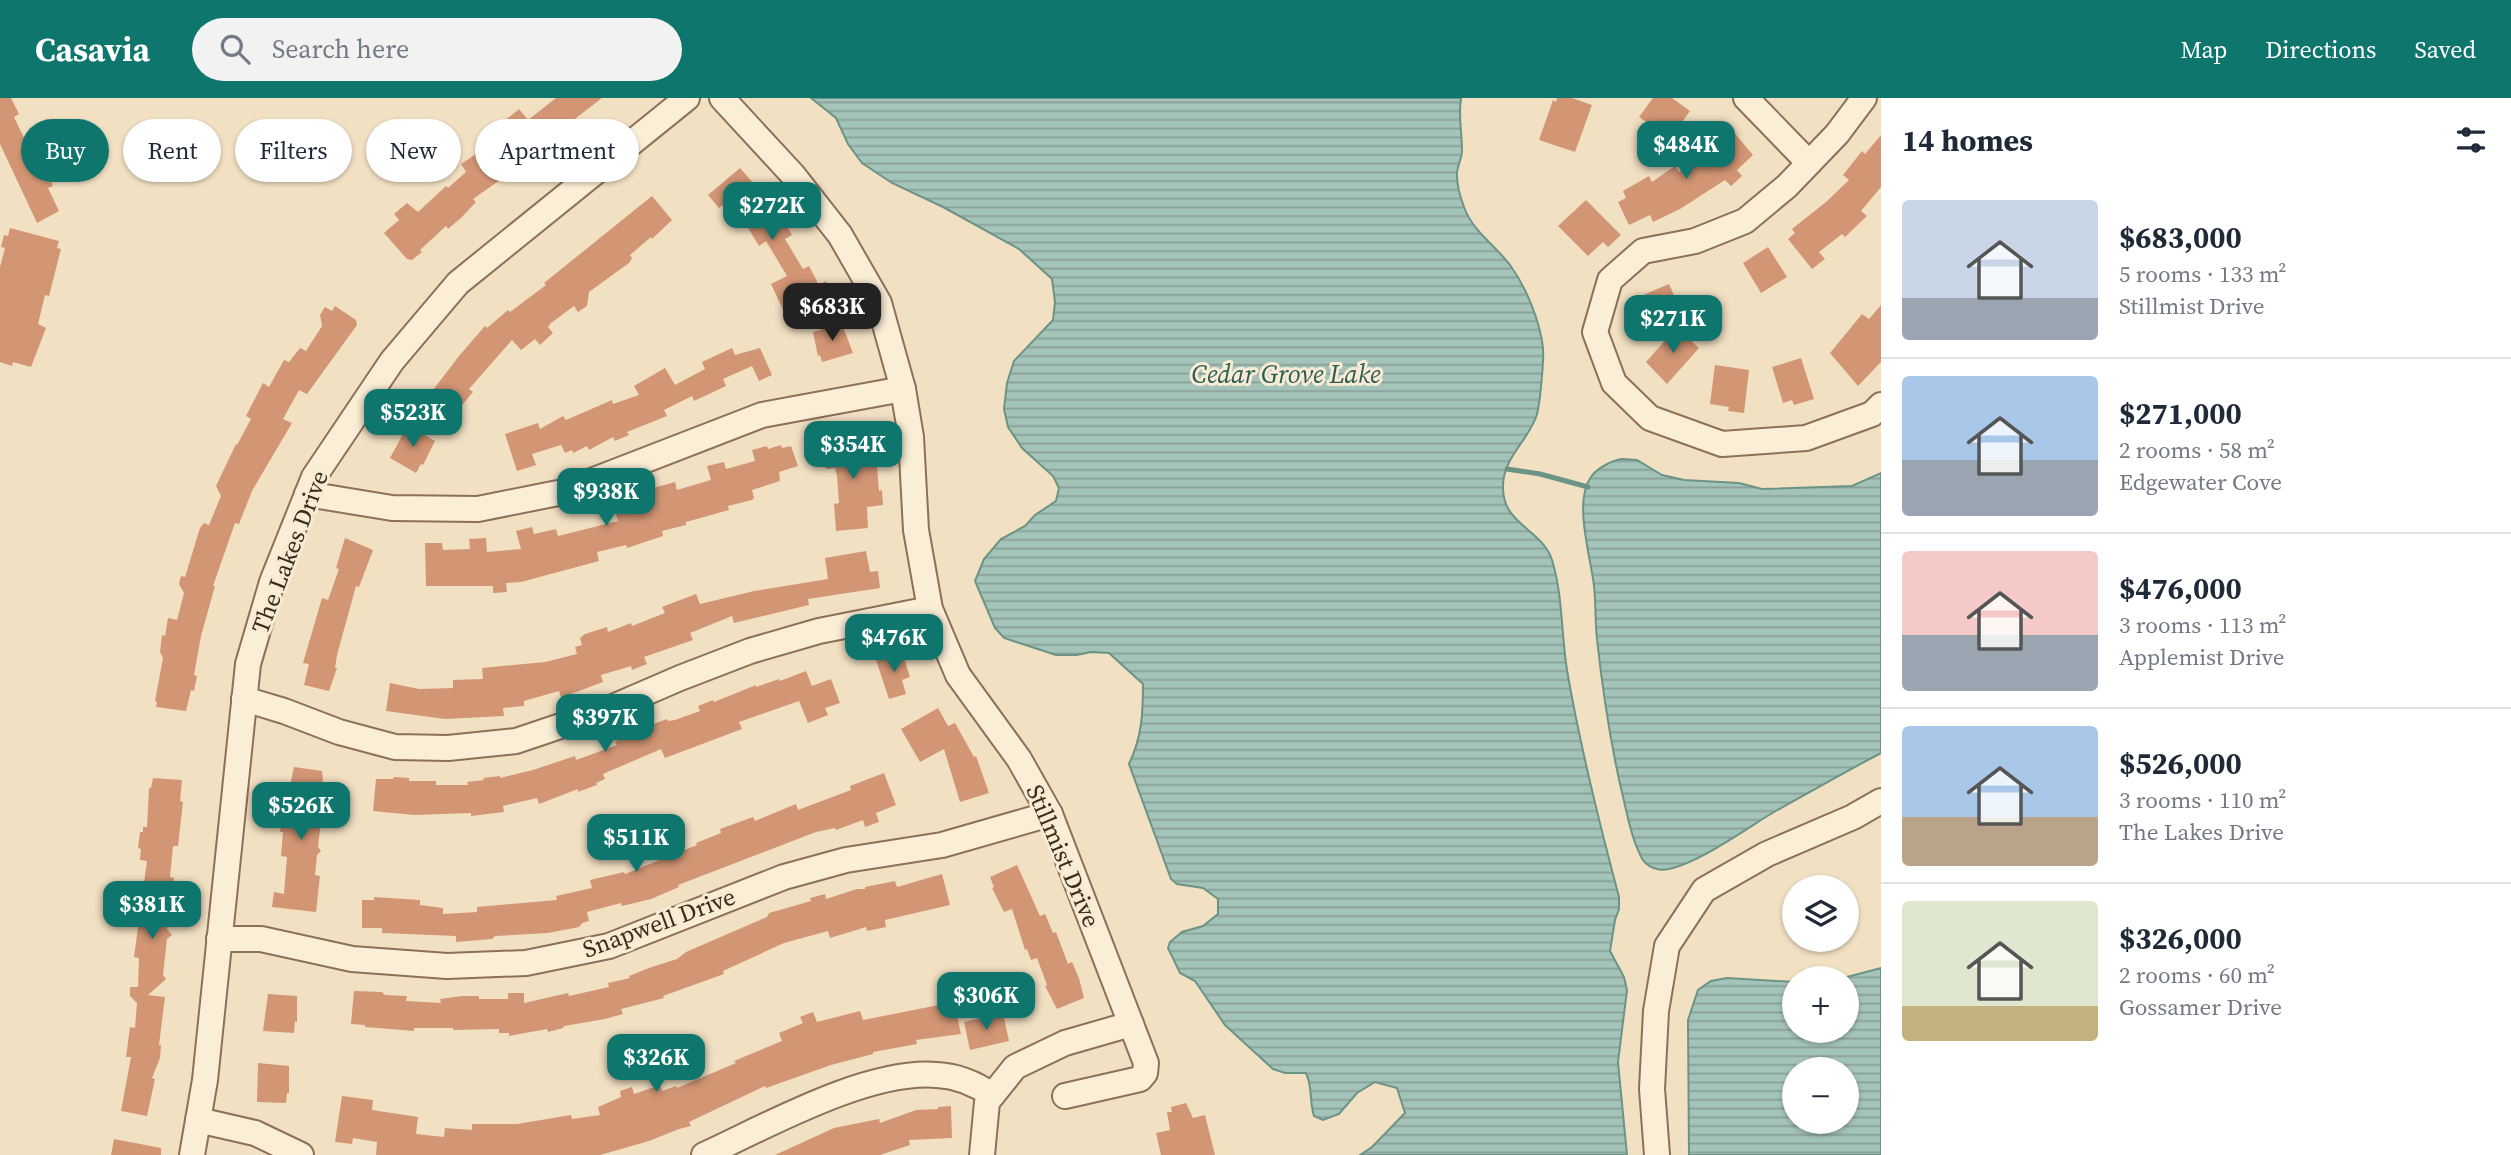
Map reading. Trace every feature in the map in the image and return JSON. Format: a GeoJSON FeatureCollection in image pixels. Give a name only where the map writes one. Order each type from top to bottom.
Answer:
{"type":"FeatureCollection","features":[{"type":"Feature","properties":{"kind":"street","name":"The Lakes Drive"},"geometry":{"type":"LineString","coordinates":[[192,1155],[205,1080],[248,664],[272,582],[314,477],[392,361],[458,283],[687,98]]}},
{"type":"Feature","properties":{"kind":"street","name":"Stillmist Drive"},"geometry":{"type":"LineString","coordinates":[[723,98],[793,175],[840,234],[879,303],[903,389],[911,437],[916,530],[930,609],[958,675],[1020,759],[1050,814],[1146,1063],[1145,1073],[1140,1079],[1065,1096]]}},
{"type":"Feature","properties":{"kind":"street"},"geometry":{"type":"LineString","coordinates":[[1746,98],[1809,163]]}},
{"type":"Feature","properties":{"kind":"street"},"geometry":{"type":"LineString","coordinates":[[1864,98],[1837,134],[1787,186],[1745,221],[1695,240],[1643,251],[1610,279],[1595,332],[1614,383],[1650,418],[1722,444],[1806,438],[1872,414],[1881,405]]}},
{"type":"Feature","properties":{"kind":"street"},"geometry":{"type":"LineString","coordinates":[[307,494],[392,508],[478,509],[563,492],[762,415],[903,389]]}},
{"type":"Feature","properties":{"kind":"street"},"geometry":{"type":"LineString","coordinates":[[244,699],[340,732],[395,747],[449,748],[516,741],[599,713],[750,651],[819,631],[930,609]]}},
{"type":"Feature","properties":{"kind":"street"},"geometry":{"type":"LineString","coordinates":[[1657,1155],[1652,1089],[1656,1011],[1667,946],[1704,890],[1767,853],[1853,817],[1881,801]]}},
{"type":"Feature","properties":{"kind":"street","name":"Snapwell Drive"},"geometry":{"type":"LineString","coordinates":[[219,939],[261,939],[352,959],[447,966],[526,963],[609,946],[784,877],[846,860],[942,845],[1050,814]]}},
{"type":"Feature","properties":{"kind":"street"},"geometry":{"type":"LineString","coordinates":[[982,1155],[987,1102],[1015,1067],[1065,1044],[1131,1024]]}},
{"type":"Feature","properties":{"kind":"street"},"geometry":{"type":"LineString","coordinates":[[704,1155],[832,1096],[894,1077],[937,1075],[976,1084],[992,1095]]}},
{"type":"Feature","properties":{"kind":"street"},"geometry":{"type":"LineString","coordinates":[[198,1119],[255,1133],[301,1155]]}},
{"type":"Feature","properties":{"kind":"water","name":"Cedar Grove Lake"},"geometry":{"type":"Polygon","coordinates":[[[811,98],[1461,98],[1462,151],[1457,173],[1463,204],[1473,224],[1504,258],[1521,283],[1539,327],[1543,348],[1536,417],[1506,468],[1503,488],[1509,510],[1540,541],[1552,560],[1558,587],[1567,670],[1578,727],[1619,897],[1610,951],[1624,977],[1627,990],[1618,1062],[1627,1155],[1360,1155],[1372,1147],[1405,1113],[1397,1088],[1375,1082],[1357,1093],[1339,1114],[1323,1120],[1314,1116],[1306,1073],[1285,1073],[1273,1069],[1225,1025],[1195,981],[1180,973],[1168,948],[1170,942],[1182,932],[1203,926],[1218,914],[1218,899],[1203,888],[1177,884],[1171,879],[1129,764],[1141,725],[1143,684],[1109,653],[1056,655],[1004,638],[995,628],[975,581],[984,559],[1001,539],[1025,526],[1035,515],[1056,501],[1059,488],[1053,476],[1022,448],[1008,427],[1004,409],[1007,383],[1014,361],[1053,320],[1055,302],[1052,279],[1019,249],[943,207],[892,183],[862,163],[848,144],[836,118],[811,98]]]}},
{"type":"Feature","properties":{"kind":"water"},"geometry":{"type":"Polygon","coordinates":[[[1622,459],[1637,460],[1662,475],[1684,480],[1739,483],[1762,489],[1852,486],[1881,473],[1881,753],[1699,857],[1668,869],[1657,869],[1648,865],[1634,840],[1615,761],[1596,633],[1594,586],[1583,500],[1591,477],[1605,465],[1622,459]]]}},
{"type":"Feature","properties":{"kind":"water"},"geometry":{"type":"Polygon","coordinates":[[[1881,968],[1881,1155],[1689,1155],[1688,1020],[1698,990],[1711,981],[1727,978],[1782,981],[1782,1043],[1859,1043],[1859,974],[1881,968]]]}},
{"type":"Feature","properties":{"kind":"building"},"geometry":{"type":"Polygon","coordinates":[[[0,98],[11,98],[19,114],[14,117],[21,132],[21,182],[51,182],[53,186],[48,188],[59,211],[37,223],[0,144],[0,98]]]}},
{"type":"Feature","properties":{"kind":"building"},"geometry":{"type":"Polygon","coordinates":[[[556,98],[602,98],[575,119],[529,119],[556,98]]]}},
{"type":"Feature","properties":{"kind":"building"},"geometry":{"type":"Polygon","coordinates":[[[1557,98],[1572,98],[1592,105],[1575,152],[1539,140],[1553,100],[1556,102],[1557,98]]]}},
{"type":"Feature","properties":{"kind":"building"},"geometry":{"type":"Polygon","coordinates":[[[1653,98],[1672,98],[1690,111],[1675,132],[1668,127],[1665,132],[1654,124],[1653,127],[1639,117],[1653,98]]]}},
{"type":"Feature","properties":{"kind":"building"},"geometry":{"type":"Polygon","coordinates":[[[519,109],[527,119],[507,119],[519,109]]]}},
{"type":"Feature","properties":{"kind":"building"},"geometry":{"type":"Polygon","coordinates":[[[1732,130],[1753,155],[1737,170],[1742,176],[1731,186],[1725,180],[1680,209],[1653,222],[1650,215],[1629,225],[1618,202],[1626,198],[1623,191],[1649,176],[1652,182],[1675,166],[1679,172],[1732,130]]]}},
{"type":"Feature","properties":{"kind":"building"},"geometry":{"type":"Polygon","coordinates":[[[1881,135],[1881,187],[1861,211],[1867,216],[1845,237],[1842,234],[1819,252],[1825,259],[1812,269],[1788,239],[1795,233],[1792,229],[1849,180],[1843,175],[1862,151],[1865,154],[1881,135]]]}},
{"type":"Feature","properties":{"kind":"building"},"geometry":{"type":"Polygon","coordinates":[[[475,155],[475,182],[497,182],[473,199],[476,202],[461,218],[448,229],[446,226],[420,250],[422,252],[412,260],[407,259],[384,233],[399,220],[394,214],[407,203],[418,212],[446,186],[448,188],[455,182],[461,182],[461,176],[466,172],[461,164],[475,155]]]}},
{"type":"Feature","properties":{"kind":"building"},"geometry":{"type":"Polygon","coordinates":[[[740,168],[778,211],[792,235],[785,239],[803,269],[809,266],[819,285],[826,281],[833,297],[787,318],[771,284],[787,276],[766,241],[759,246],[741,216],[738,219],[724,204],[719,208],[708,195],[740,168]]]}},
{"type":"Feature","properties":{"kind":"building"},"geometry":{"type":"Polygon","coordinates":[[[652,196],[672,220],[630,255],[632,258],[629,263],[589,292],[587,306],[578,312],[574,306],[551,323],[548,327],[553,333],[540,345],[535,339],[521,350],[512,340],[469,389],[473,392],[452,417],[427,398],[485,326],[487,328],[508,310],[510,312],[546,285],[544,283],[652,196]]]}},
{"type":"Feature","properties":{"kind":"building"},"geometry":{"type":"Polygon","coordinates":[[[1586,200],[1621,235],[1608,247],[1603,242],[1588,256],[1558,226],[1586,200]]]}},
{"type":"Feature","properties":{"kind":"building"},"geometry":{"type":"Polygon","coordinates":[[[10,228],[59,241],[57,248],[61,249],[49,296],[45,295],[38,324],[46,328],[31,367],[0,362],[0,267],[5,248],[1,247],[4,235],[8,236],[10,228]]]}},
{"type":"Feature","properties":{"kind":"building"},"geometry":{"type":"Polygon","coordinates":[[[1768,247],[1787,277],[1761,293],[1743,263],[1768,247]]]}},
{"type":"Feature","properties":{"kind":"building"},"geometry":{"type":"Polygon","coordinates":[[[1669,284],[1681,311],[1653,323],[1649,315],[1644,317],[1636,298],[1669,284]]]}},
{"type":"Feature","properties":{"kind":"building"},"geometry":{"type":"Polygon","coordinates":[[[1881,305],[1881,362],[1858,386],[1830,353],[1862,314],[1869,319],[1881,305]]]}},
{"type":"Feature","properties":{"kind":"building"},"geometry":{"type":"Polygon","coordinates":[[[335,306],[356,320],[357,325],[307,394],[299,390],[283,419],[292,423],[252,491],[239,524],[235,523],[213,586],[201,636],[194,691],[191,690],[186,711],[156,707],[163,658],[160,652],[162,635],[165,636],[168,618],[177,620],[184,593],[179,584],[181,576],[185,577],[200,528],[204,523],[209,525],[221,496],[216,486],[251,419],[246,416],[263,383],[269,387],[284,360],[289,362],[300,348],[306,351],[322,326],[320,315],[325,307],[332,311],[335,306]]]}},
{"type":"Feature","properties":{"kind":"building"},"geometry":{"type":"Polygon","coordinates":[[[842,324],[853,353],[822,362],[820,355],[818,356],[813,332],[842,324]]]}},
{"type":"Feature","properties":{"kind":"building"},"geometry":{"type":"Polygon","coordinates":[[[1678,326],[1699,348],[1667,384],[1646,362],[1678,326]]]}},
{"type":"Feature","properties":{"kind":"building"},"geometry":{"type":"Polygon","coordinates":[[[732,348],[735,355],[760,348],[772,375],[759,381],[752,366],[723,379],[726,386],[694,401],[692,396],[664,410],[667,416],[627,432],[629,435],[615,441],[613,437],[589,450],[587,446],[573,453],[572,450],[565,453],[561,445],[532,454],[536,465],[517,471],[505,434],[538,423],[540,429],[563,416],[566,420],[612,400],[613,404],[639,395],[634,386],[665,368],[675,385],[705,369],[702,362],[732,348]]]}},
{"type":"Feature","properties":{"kind":"building"},"geometry":{"type":"Polygon","coordinates":[[[1801,358],[1814,399],[1794,405],[1792,400],[1783,403],[1772,367],[1801,358]]]}},
{"type":"Feature","properties":{"kind":"building"},"geometry":{"type":"Polygon","coordinates":[[[1715,365],[1749,370],[1744,413],[1728,411],[1729,407],[1710,404],[1715,365]]]}},
{"type":"Feature","properties":{"kind":"building"},"geometry":{"type":"Polygon","coordinates":[[[408,425],[435,441],[416,473],[390,458],[408,425]]]}},
{"type":"Feature","properties":{"kind":"building"},"geometry":{"type":"Polygon","coordinates":[[[865,435],[868,456],[876,455],[883,505],[867,507],[868,528],[836,531],[834,504],[839,503],[837,476],[835,468],[826,469],[824,439],[865,435]]]}},
{"type":"Feature","properties":{"kind":"building"},"geometry":{"type":"Polygon","coordinates":[[[781,445],[782,448],[791,446],[798,466],[779,472],[780,481],[752,490],[752,500],[728,506],[729,510],[686,522],[686,525],[662,531],[663,536],[627,548],[626,545],[597,552],[599,561],[521,582],[506,583],[507,592],[493,593],[493,586],[426,586],[425,543],[442,543],[443,550],[470,549],[469,539],[486,538],[487,552],[521,549],[516,531],[532,527],[534,534],[556,529],[558,536],[618,521],[614,508],[634,501],[631,494],[675,482],[677,490],[711,480],[707,466],[724,462],[726,469],[755,461],[752,450],[781,445]]]}},
{"type":"Feature","properties":{"kind":"building"},"geometry":{"type":"Polygon","coordinates":[[[345,538],[373,550],[359,587],[356,586],[329,691],[304,685],[309,664],[303,663],[322,598],[328,600],[339,569],[336,568],[345,538]]]}},
{"type":"Feature","properties":{"kind":"building"},"geometry":{"type":"Polygon","coordinates":[[[866,551],[870,572],[878,571],[880,588],[808,599],[809,605],[734,623],[732,616],[690,633],[693,640],[644,657],[647,664],[632,670],[631,666],[601,675],[603,682],[561,697],[559,691],[524,701],[524,706],[503,708],[504,716],[445,719],[386,711],[390,683],[419,689],[453,688],[453,680],[483,679],[482,668],[545,662],[577,654],[575,647],[582,645],[580,638],[585,634],[607,627],[608,632],[631,623],[632,626],[665,613],[662,607],[696,594],[700,604],[754,591],[828,579],[825,558],[866,551]]]}},
{"type":"Feature","properties":{"kind":"building"},"geometry":{"type":"Polygon","coordinates":[[[902,652],[910,677],[902,680],[906,694],[889,699],[876,660],[902,652]]]}},
{"type":"Feature","properties":{"kind":"building"},"geometry":{"type":"Polygon","coordinates":[[[806,671],[812,686],[831,679],[840,703],[825,708],[828,715],[808,723],[799,701],[739,722],[742,729],[665,758],[661,749],[603,774],[605,779],[596,783],[597,785],[578,792],[578,789],[539,804],[537,798],[503,806],[504,812],[471,816],[471,813],[414,815],[373,811],[376,779],[394,777],[409,778],[409,781],[436,781],[436,785],[468,785],[467,782],[500,778],[575,756],[576,760],[617,745],[615,742],[625,736],[656,723],[667,719],[675,720],[700,711],[698,706],[713,700],[714,702],[756,685],[779,679],[780,681],[806,671]]]}},
{"type":"Feature","properties":{"kind":"building"},"geometry":{"type":"Polygon","coordinates":[[[938,708],[948,726],[955,723],[974,757],[976,756],[989,793],[960,802],[944,749],[920,762],[901,729],[938,708]]]}},
{"type":"Feature","properties":{"kind":"building"},"geometry":{"type":"Polygon","coordinates":[[[294,767],[322,771],[316,819],[321,820],[318,847],[321,851],[317,855],[315,875],[320,876],[316,912],[272,907],[274,892],[284,894],[287,857],[281,856],[283,832],[280,832],[294,767]]]}},
{"type":"Feature","properties":{"kind":"building"},"geometry":{"type":"Polygon","coordinates":[[[884,773],[896,805],[876,813],[879,822],[865,827],[863,820],[836,830],[816,832],[678,885],[679,887],[651,899],[587,912],[589,921],[579,927],[548,933],[495,936],[492,939],[456,942],[456,936],[382,933],[382,928],[362,928],[362,900],[374,900],[374,897],[420,900],[420,905],[443,908],[443,914],[477,912],[477,907],[557,900],[556,896],[592,888],[590,880],[624,872],[625,874],[697,845],[696,843],[721,833],[720,829],[753,817],[755,821],[796,804],[798,810],[851,790],[850,786],[884,773]]]}},
{"type":"Feature","properties":{"kind":"building"},"geometry":{"type":"Polygon","coordinates":[[[153,778],[182,780],[180,801],[183,802],[178,846],[173,846],[170,877],[174,878],[167,929],[172,935],[167,939],[163,975],[166,979],[148,995],[165,997],[160,1058],[152,1078],[155,1079],[147,1116],[121,1111],[131,1057],[126,1057],[130,1027],[135,1028],[137,1003],[130,996],[130,987],[138,987],[139,958],[134,957],[147,861],[140,860],[141,849],[138,848],[140,832],[143,832],[143,827],[147,827],[149,788],[153,778]]]}},
{"type":"Feature","properties":{"kind":"building"},"geometry":{"type":"Polygon","coordinates":[[[1017,865],[1040,916],[1045,914],[1053,933],[1056,932],[1068,964],[1072,962],[1079,978],[1084,998],[1057,1009],[1045,986],[1047,985],[1037,958],[1031,960],[1027,949],[1025,950],[1012,909],[1004,912],[992,888],[994,887],[990,877],[1017,865]]]}},
{"type":"Feature","properties":{"kind":"building"},"geometry":{"type":"Polygon","coordinates":[[[942,874],[950,905],[885,920],[886,927],[867,931],[866,927],[830,938],[828,931],[784,943],[723,971],[724,974],[663,996],[664,998],[621,1009],[623,1014],[605,1019],[564,1026],[548,1032],[547,1029],[509,1036],[509,1033],[499,1033],[499,1029],[414,1028],[414,1031],[351,1024],[354,991],[382,992],[385,995],[407,996],[406,1001],[441,1003],[440,999],[462,996],[508,999],[508,993],[524,993],[524,1003],[568,993],[569,996],[609,987],[608,983],[630,978],[629,976],[677,959],[686,952],[767,917],[769,913],[811,901],[810,898],[825,894],[826,899],[895,881],[897,887],[942,874]]]}},
{"type":"Feature","properties":{"kind":"building"},"geometry":{"type":"Polygon","coordinates":[[[268,994],[297,996],[297,1022],[295,1021],[294,1033],[263,1031],[268,994]]]}},
{"type":"Feature","properties":{"kind":"building"},"geometry":{"type":"Polygon","coordinates":[[[954,1002],[961,1034],[916,1040],[917,1044],[873,1052],[766,1088],[765,1086],[689,1122],[691,1126],[600,1155],[376,1155],[377,1142],[353,1138],[352,1144],[335,1142],[342,1096],[373,1100],[372,1110],[418,1117],[416,1134],[444,1137],[445,1128],[472,1130],[472,1124],[517,1124],[571,1115],[572,1119],[600,1115],[598,1107],[621,1097],[620,1091],[632,1087],[634,1094],[660,1085],[662,1091],[676,1086],[677,1088],[782,1041],[779,1033],[803,1023],[800,1017],[813,1012],[817,1022],[860,1011],[863,1020],[954,1002]]]}},
{"type":"Feature","properties":{"kind":"building"},"geometry":{"type":"Polygon","coordinates":[[[1003,1013],[1009,1041],[970,1050],[964,1022],[1003,1013]]]}},
{"type":"Feature","properties":{"kind":"building"},"geometry":{"type":"Polygon","coordinates":[[[258,1063],[289,1066],[289,1093],[286,1103],[257,1102],[258,1063]]]}},
{"type":"Feature","properties":{"kind":"building"},"geometry":{"type":"Polygon","coordinates":[[[1186,1103],[1193,1118],[1205,1115],[1215,1155],[1161,1155],[1156,1133],[1170,1130],[1167,1112],[1172,1112],[1171,1107],[1186,1103]]]}},
{"type":"Feature","properties":{"kind":"building"},"geometry":{"type":"Polygon","coordinates":[[[951,1106],[952,1138],[909,1140],[910,1145],[880,1155],[775,1155],[834,1128],[879,1119],[880,1123],[916,1110],[951,1106]]]}},
{"type":"Feature","properties":{"kind":"building"},"geometry":{"type":"Polygon","coordinates":[[[114,1139],[161,1148],[161,1155],[111,1155],[114,1139]]]}},
{"type":"Feature","properties":{"kind":"waterway"},"geometry":{"type":"LineString","coordinates":[[1507,469],[1540,474],[1588,487]]}}]}
